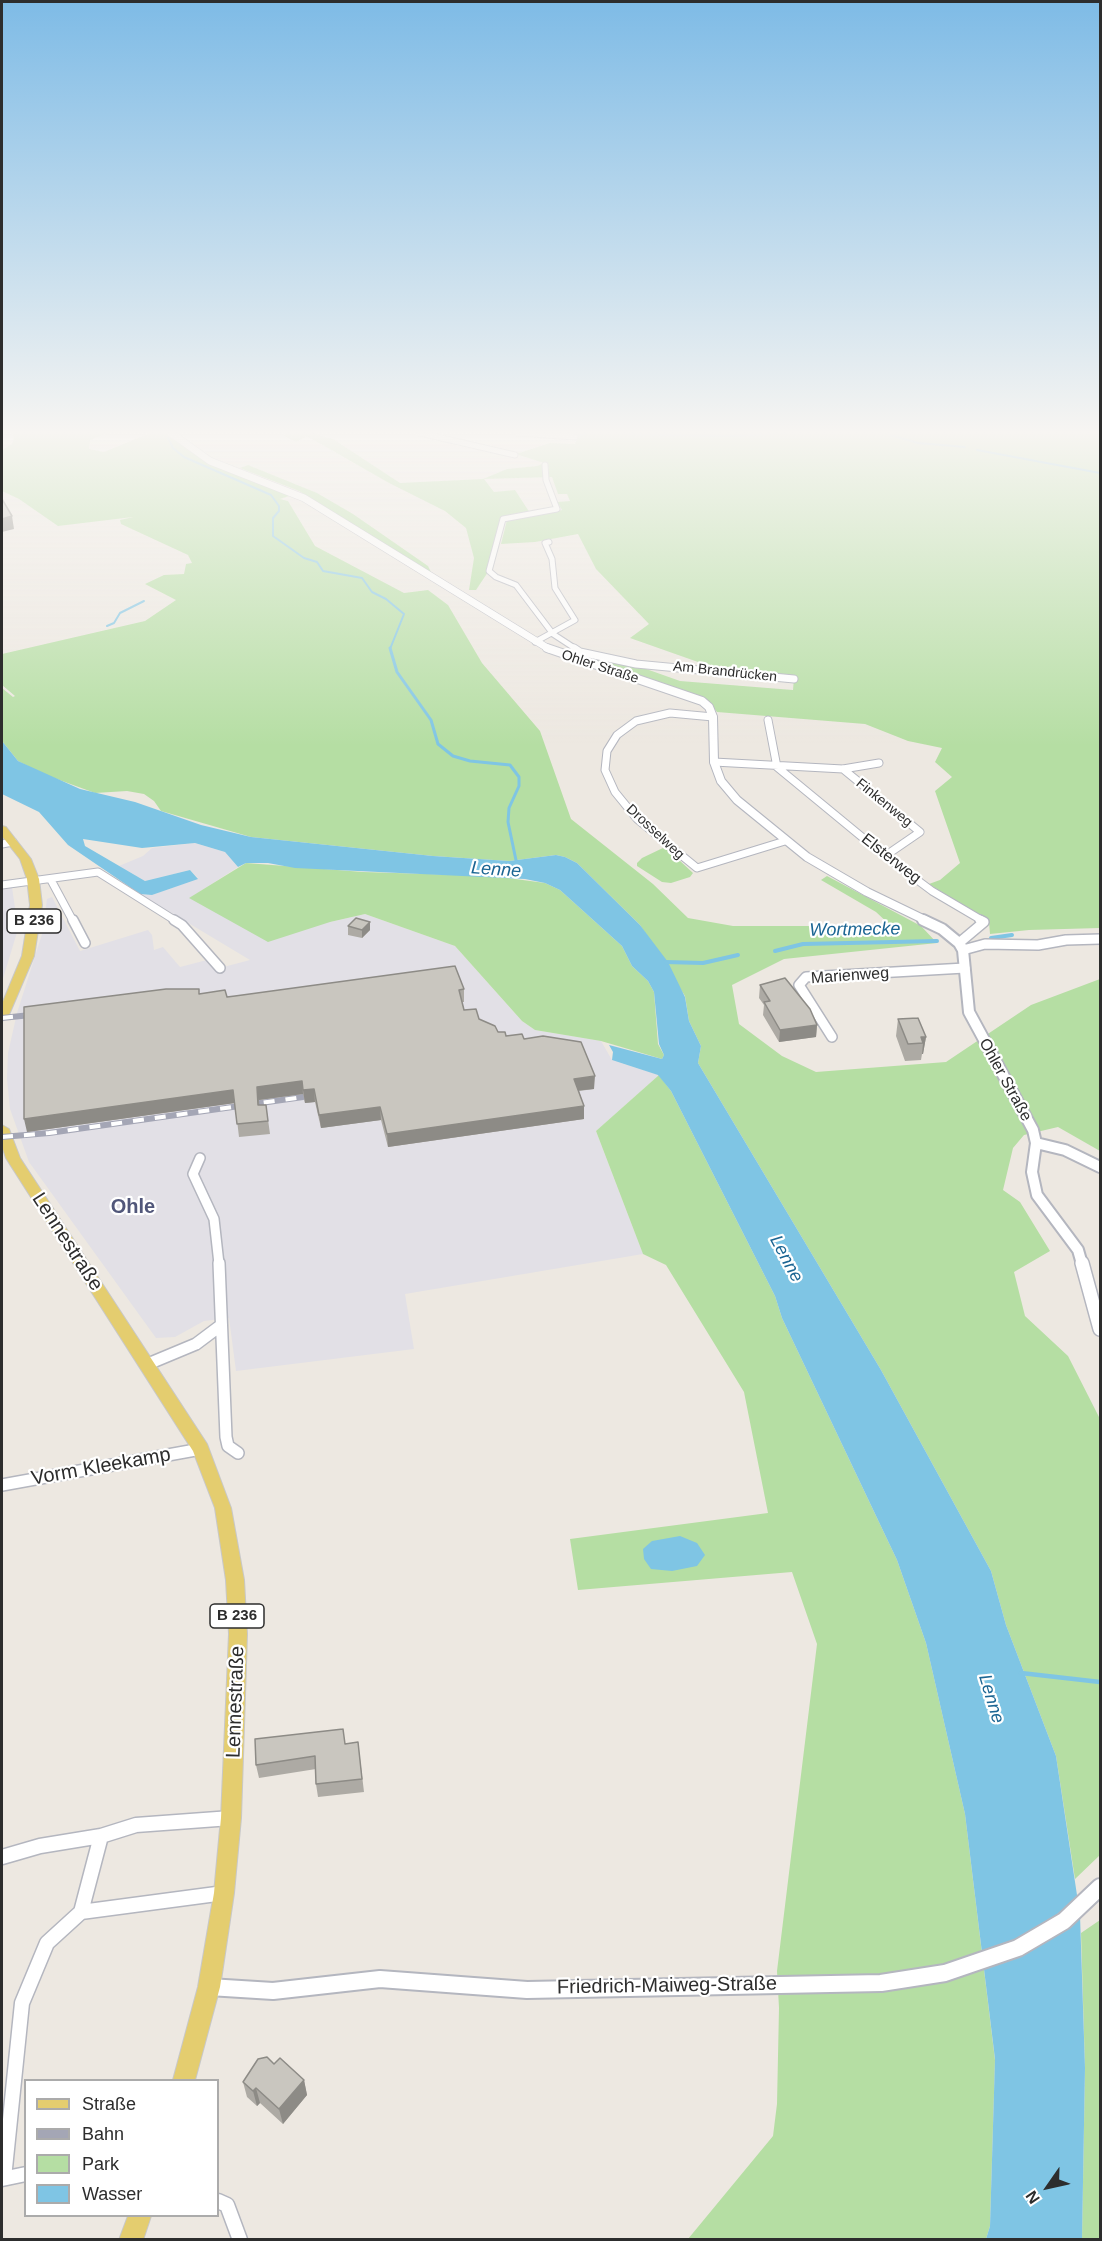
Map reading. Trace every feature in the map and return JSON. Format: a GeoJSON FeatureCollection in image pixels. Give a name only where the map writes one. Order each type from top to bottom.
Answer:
{"type":"FeatureCollection","features":[{"type":"Feature","properties":{"kind":"main road","name":"B 236"},"geometry":{"type":"LineString","coordinates":[[2,829],[7,843],[33,879],[36,905],[28,956],[2,1017]]}},
{"type":"Feature","properties":{"kind":"main road","name":"Lennestraße"},"geometry":{"type":"LineString","coordinates":[[2,1129],[4,1145],[201,1449],[223,1508],[235,1580],[237,1710],[231,1818],[224,1893],[209,1986],[184,2079]]}},
{"type":"Feature","properties":{"kind":"main road"},"geometry":{"type":"LineString","coordinates":[[131,2240],[140,2217]]}},
{"type":"Feature","properties":{"kind":"street","name":"Ohler Straße"},"geometry":{"type":"LineString","coordinates":[[367,538],[535,642],[570,658],[685,693],[702,701],[709,707],[713,717]]}},
{"type":"Feature","properties":{"kind":"street","name":"Am Brandrücken"},"geometry":{"type":"LineString","coordinates":[[498,538],[489,571],[496,577],[516,585],[554,634],[580,652],[636,664],[794,679]]}},
{"type":"Feature","properties":{"kind":"street"},"geometry":{"type":"LineString","coordinates":[[535,642],[554,634],[575,620],[555,588],[552,559],[545,543],[549,542]]}},
{"type":"Feature","properties":{"kind":"street","name":"Drosselweg"},"geometry":{"type":"LineString","coordinates":[[713,717],[670,713],[636,721],[626,728],[617,735],[606,751],[605,770],[615,792],[637,819],[697,868],[785,841]]}},
{"type":"Feature","properties":{"kind":"street"},"geometry":{"type":"LineString","coordinates":[[713,717],[714,762],[721,781],[737,800],[785,841],[836,875],[942,929],[961,946],[1038,945],[1066,940],[1101,939]]}},
{"type":"Feature","properties":{"kind":"street"},"geometry":{"type":"LineString","coordinates":[[768,720],[777,767]]}},
{"type":"Feature","properties":{"kind":"street"},"geometry":{"type":"LineString","coordinates":[[714,762],[843,770],[879,763]]}},
{"type":"Feature","properties":{"kind":"street","name":"Elsterweg"},"geometry":{"type":"LineString","coordinates":[[777,767],[885,856],[932,891],[984,922],[961,946]]}},
{"type":"Feature","properties":{"kind":"street","name":"Finkenweg"},"geometry":{"type":"LineString","coordinates":[[843,770],[920,832],[885,856]]}},
{"type":"Feature","properties":{"kind":"street"},"geometry":{"type":"LineString","coordinates":[[2,885],[98,872],[182,925],[220,968]]}},
{"type":"Feature","properties":{"kind":"street"},"geometry":{"type":"LineString","coordinates":[[51,880],[85,943]]}},
{"type":"Feature","properties":{"kind":"street","name":"Ohler Straße"},"geometry":{"type":"LineString","coordinates":[[961,946],[969,1012],[1033,1130],[1036,1143],[1065,1150],[1101,1167]]}},
{"type":"Feature","properties":{"kind":"street","name":"Marienweg"},"geometry":{"type":"LineString","coordinates":[[832,1037],[799,985],[806,977],[965,968]]}},
{"type":"Feature","properties":{"kind":"street"},"geometry":{"type":"LineString","coordinates":[[1036,1143],[1032,1172],[1036,1195],[1078,1250],[1101,1329]]}},
{"type":"Feature","properties":{"kind":"street"},"geometry":{"type":"LineString","coordinates":[[200,1158],[193,1174],[214,1219],[218,1236],[226,1437],[228,1446],[238,1453]]}},
{"type":"Feature","properties":{"kind":"street"},"geometry":{"type":"LineString","coordinates":[[148,1364],[196,1344],[220,1326]]}},
{"type":"Feature","properties":{"kind":"street","name":"Vorm Kleekamp"},"geometry":{"type":"LineString","coordinates":[[2,1485],[201,1449]]}},
{"type":"Feature","properties":{"kind":"street"},"geometry":{"type":"LineString","coordinates":[[2,1857],[40,1846],[101,1836],[136,1825],[231,1818]]}},
{"type":"Feature","properties":{"kind":"street"},"geometry":{"type":"LineString","coordinates":[[24,2174],[3,2178],[22,2003],[47,1943],[81,1912],[101,1836]]}},
{"type":"Feature","properties":{"kind":"street","name":"Friedrich-Maiweg-Straße"},"geometry":{"type":"LineString","coordinates":[[209,1986],[273,1991],[380,1979],[527,1990],[789,1983],[881,1983],[945,1973],[1018,1948],[1064,1921],[1101,1887]]}},
{"type":"Feature","properties":{"kind":"street"},"geometry":{"type":"LineString","coordinates":[[81,1912],[224,1893]]}},
{"type":"Feature","properties":{"kind":"street"},"geometry":{"type":"LineString","coordinates":[[219,2202],[226,2205],[240,2240]]}},
{"type":"Feature","properties":{"kind":"shaded area"},"geometry":{"type":"Polygon","coordinates":[[[195,843],[225,852],[238,867],[190,898],[330,922],[365,914],[455,946],[522,1021],[535,1030],[601,1041],[612,1060],[659,1075],[596,1131],[643,1254],[405,1294],[414,1349],[236,1371],[229,1318],[204,1321],[175,1337],[156,1338],[29,1162],[10,1109],[7,1079],[8,1053],[17,1013],[43,931],[47,899],[52,897],[80,951],[148,930],[152,935],[154,950],[163,947],[180,967],[207,960],[216,969],[250,960],[140,894],[152,895],[198,878],[190,870],[145,881],[119,866],[143,856],[152,848],[195,843]]]}},
{"type":"Feature","properties":{"kind":"shaded area"},"geometry":{"type":"Polygon","coordinates":[[[12,887],[18,929],[2,982],[2,889],[12,887]]]}},
{"type":"Feature","properties":{"kind":"green space"},"geometry":{"type":"Polygon","coordinates":[[[150,538],[310,538],[315,546],[404,593],[428,590],[448,605],[482,663],[540,731],[571,819],[653,884],[688,918],[733,926],[891,926],[876,912],[821,880],[827,876],[921,926],[937,943],[784,959],[732,985],[739,1024],[782,1056],[816,1072],[946,1062],[1031,1005],[1100,979],[1100,1151],[1058,1127],[1024,1135],[1013,1148],[1003,1190],[1020,1202],[1050,1251],[1014,1272],[1025,1316],[1068,1356],[1100,1419],[1100,1855],[1075,1879],[1056,1756],[1006,1625],[991,1571],[881,1370],[698,1063],[701,1046],[689,1021],[685,996],[640,925],[577,863],[565,857],[556,855],[509,861],[433,856],[251,837],[161,811],[154,801],[144,794],[127,791],[95,793],[43,774],[18,761],[2,741],[2,688],[13,697],[15,696],[2,685],[2,654],[145,621],[176,600],[145,584],[164,575],[184,574],[186,564],[192,563],[188,555],[150,538]]]}},
{"type":"Feature","properties":{"kind":"green space"},"geometry":{"type":"Polygon","coordinates":[[[375,538],[387,538],[428,566],[431,572],[375,538]]]}},
{"type":"Feature","properties":{"kind":"green space"},"geometry":{"type":"Polygon","coordinates":[[[469,538],[497,538],[488,572],[476,590],[469,590],[474,558],[469,538]]]}},
{"type":"Feature","properties":{"kind":"green space"},"geometry":{"type":"Polygon","coordinates":[[[503,538],[559,538],[535,542],[501,544],[503,538]]]}},
{"type":"Feature","properties":{"kind":"green space"},"geometry":{"type":"Polygon","coordinates":[[[580,538],[1100,538],[1100,928],[1029,930],[990,934],[989,922],[929,884],[940,880],[960,863],[935,791],[952,777],[935,762],[942,748],[908,741],[865,724],[717,712],[712,706],[575,658],[582,653],[635,665],[680,681],[793,690],[794,678],[715,668],[630,638],[649,624],[596,569],[580,538]]]}},
{"type":"Feature","properties":{"kind":"green space"},"geometry":{"type":"Polygon","coordinates":[[[665,847],[693,873],[690,877],[671,883],[662,882],[637,866],[642,858],[665,847]]]}},
{"type":"Feature","properties":{"kind":"green space"},"geometry":{"type":"Polygon","coordinates":[[[246,863],[363,872],[493,876],[545,883],[560,890],[622,946],[632,966],[648,981],[654,992],[658,1044],[664,1055],[662,1059],[601,1041],[535,1030],[522,1021],[455,946],[365,914],[330,922],[268,942],[189,898],[246,863]]]}},
{"type":"Feature","properties":{"kind":"green space"},"geometry":{"type":"Polygon","coordinates":[[[659,1075],[671,1091],[775,1296],[782,1318],[897,1560],[926,1643],[965,1814],[995,2060],[990,2226],[986,2239],[688,2239],[773,2136],[777,2104],[779,2008],[777,1971],[817,1644],[792,1572],[578,1590],[570,1539],[768,1513],[744,1392],[666,1265],[643,1254],[596,1131],[659,1075]]]}},
{"type":"Feature","properties":{"kind":"green space"},"geometry":{"type":"Polygon","coordinates":[[[1100,1920],[1100,2239],[1082,2239],[1085,2068],[1081,1933],[1100,1920]]]}},
{"type":"Feature","properties":{"kind":"water","name":"Lenne"},"geometry":{"type":"Polygon","coordinates":[[[2,741],[18,761],[80,789],[135,802],[201,825],[251,837],[433,856],[509,861],[556,855],[565,857],[577,863],[640,925],[668,962],[685,997],[689,1021],[701,1046],[698,1063],[881,1370],[991,1571],[1006,1625],[1056,1756],[1080,1915],[1085,2068],[1082,2239],[986,2239],[990,2226],[995,2059],[965,1814],[926,1643],[897,1560],[782,1318],[775,1296],[671,1091],[658,1075],[612,1060],[613,1052],[609,1045],[662,1059],[664,1055],[659,1044],[654,992],[648,981],[632,966],[622,946],[560,890],[545,883],[525,879],[295,868],[268,863],[246,863],[238,867],[225,852],[195,843],[142,848],[83,839],[85,846],[145,881],[190,870],[198,879],[152,895],[140,894],[68,845],[39,812],[2,794],[2,741]]]}},
{"type":"Feature","properties":{"kind":"water"},"geometry":{"type":"Polygon","coordinates":[[[680,1536],[697,1543],[705,1555],[697,1566],[672,1571],[651,1569],[644,1559],[643,1549],[652,1541],[680,1536]]]}},
{"type":"Feature","properties":{"kind":"building"},"geometry":{"type":"Polygon","coordinates":[[[356,918],[370,922],[362,930],[348,926],[356,918]]]}},
{"type":"Feature","properties":{"kind":"building"},"geometry":{"type":"Polygon","coordinates":[[[455,966],[464,989],[459,990],[464,1010],[476,1009],[479,1019],[495,1026],[498,1032],[505,1032],[506,1036],[522,1034],[524,1039],[543,1036],[581,1042],[595,1076],[574,1079],[584,1106],[387,1134],[380,1107],[319,1115],[314,1089],[303,1090],[302,1081],[257,1087],[258,1105],[266,1105],[268,1121],[237,1124],[233,1090],[24,1119],[24,1007],[166,989],[199,989],[199,994],[225,990],[227,997],[455,966]]]}},
{"type":"Feature","properties":{"kind":"building"},"geometry":{"type":"Polygon","coordinates":[[[785,978],[810,1009],[817,1025],[780,1030],[764,1002],[770,1001],[760,985],[785,978]]]}},
{"type":"Feature","properties":{"kind":"building"},"geometry":{"type":"Polygon","coordinates":[[[918,1018],[926,1037],[921,1037],[923,1043],[908,1044],[898,1019],[918,1018]]]}},
{"type":"Feature","properties":{"kind":"building"},"geometry":{"type":"Polygon","coordinates":[[[343,1729],[345,1744],[358,1742],[362,1779],[316,1784],[315,1756],[256,1765],[255,1739],[343,1729]]]}},
{"type":"Feature","properties":{"kind":"building"},"geometry":{"type":"Polygon","coordinates":[[[267,2057],[274,2064],[280,2058],[304,2080],[279,2109],[256,2088],[253,2091],[243,2082],[258,2059],[267,2057]]]}},
{"type":"Feature","properties":{"kind":"waterway"},"geometry":{"type":"LineString","coordinates":[[275,538],[304,558],[317,562],[323,571],[362,578],[372,592],[386,599],[404,614],[390,649]]}},
{"type":"Feature","properties":{"kind":"waterway"},"geometry":{"type":"LineString","coordinates":[[107,626],[114,623],[120,613],[144,601]]}},
{"type":"Feature","properties":{"kind":"waterway","name":"Lenne"},"geometry":{"type":"LineString","coordinates":[[390,649],[397,672],[431,720],[438,744],[453,756],[470,761],[510,765],[519,777],[519,786],[509,808],[508,822],[517,865]]}},
{"type":"Feature","properties":{"kind":"waterway","name":"Wortmecke"},"geometry":{"type":"LineString","coordinates":[[991,938],[1012,935]]}},
{"type":"Feature","properties":{"kind":"waterway","name":"Wortmecke"},"geometry":{"type":"LineString","coordinates":[[775,951],[803,944],[937,941]]}},
{"type":"Feature","properties":{"kind":"waterway","name":"Wortmecke"},"geometry":{"type":"LineString","coordinates":[[665,962],[703,963],[738,955]]}},
{"type":"Feature","properties":{"kind":"waterway"},"geometry":{"type":"LineString","coordinates":[[1021,1673],[1100,1682]]}},
{"type":"Feature","properties":{"kind":"railway"},"geometry":{"type":"LineString","coordinates":[[2,1018],[40,1014]]}},
{"type":"Feature","properties":{"kind":"railway"},"geometry":{"type":"LineString","coordinates":[[2,1137],[49,1133],[303,1097]]}},
{"type":"Feature","properties":{"kind":"district","name":"Ohle"},"geometry":{"type":"Point","coordinates":[133,1207]}}]}
